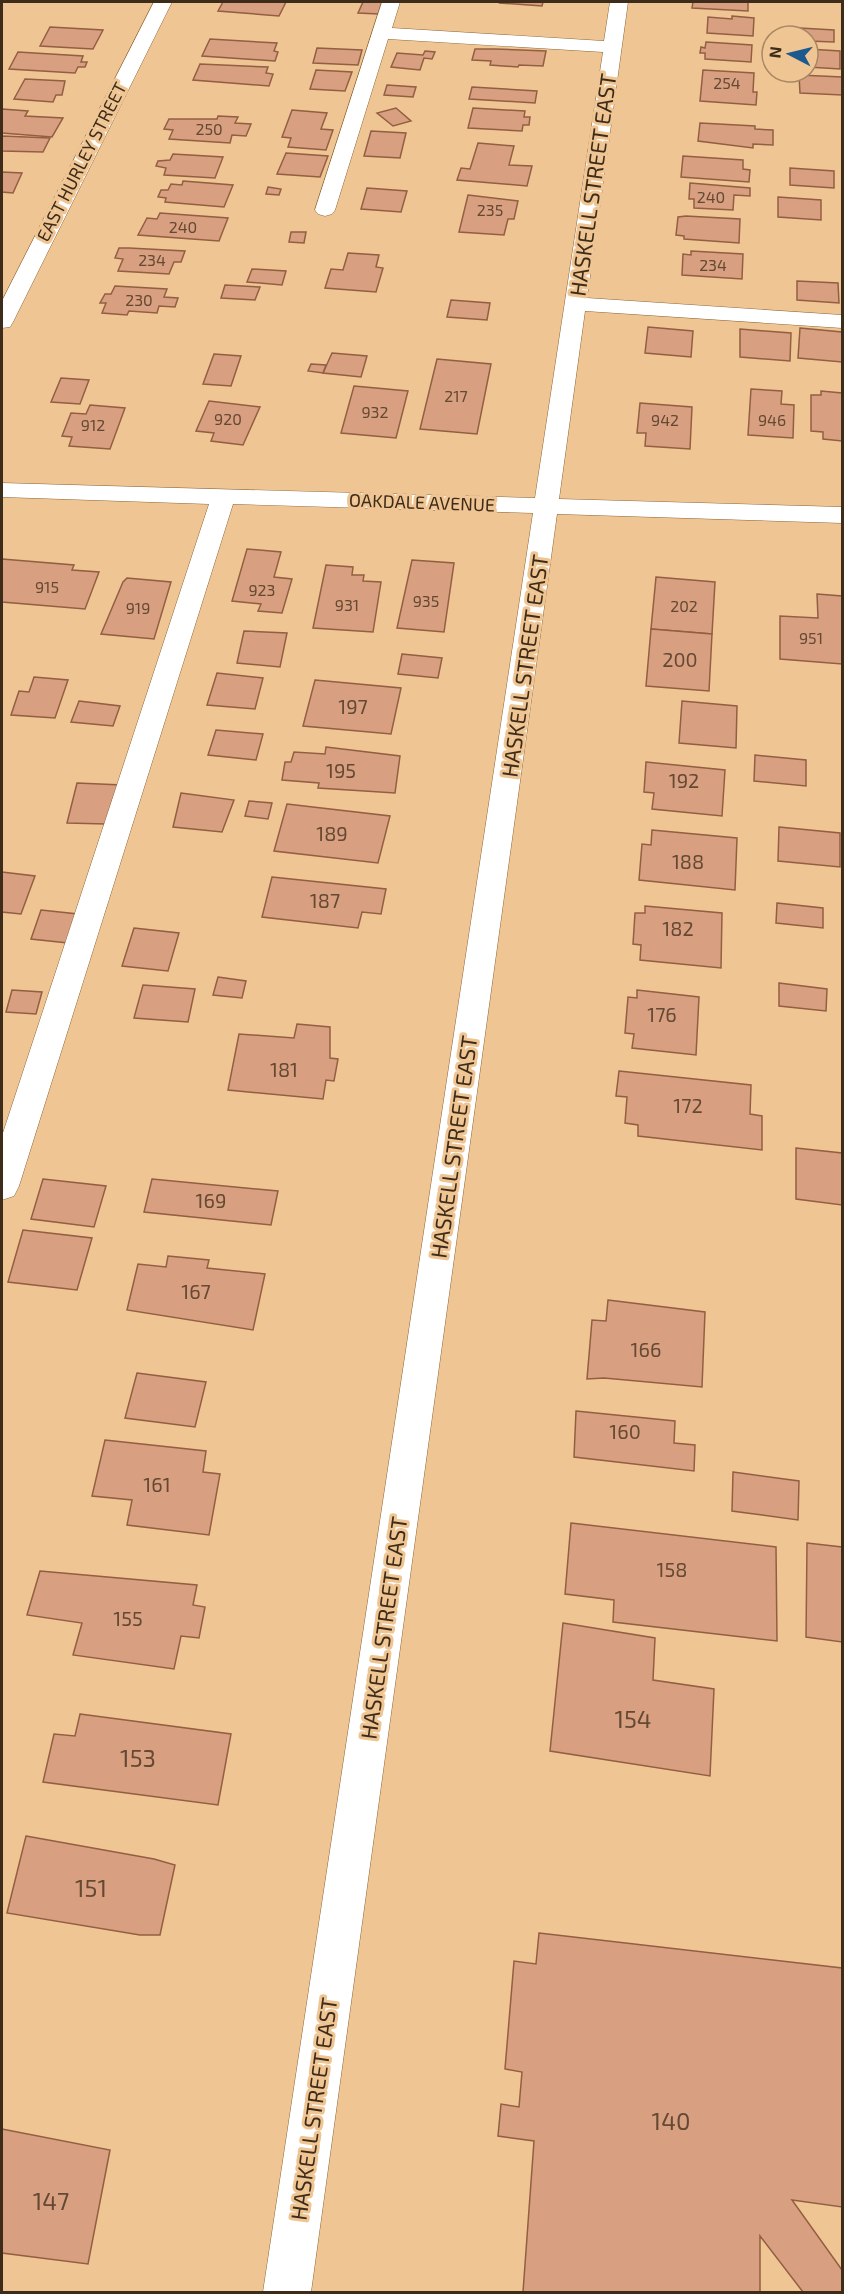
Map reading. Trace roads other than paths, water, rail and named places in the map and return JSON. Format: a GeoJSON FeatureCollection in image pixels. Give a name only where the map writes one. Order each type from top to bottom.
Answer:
{"type":"FeatureCollection","features":[{"type":"Feature","properties":{"kind":"street","name":"EAST HURLEY STREET"},"geometry":{"type":"LineString","coordinates":[[2,322],[163,2]]}},
{"type":"Feature","properties":{"kind":"street"},"geometry":{"type":"LineString","coordinates":[[326,210],[391,2]]}},
{"type":"Feature","properties":{"kind":"street","name":"HASKELL STREET EAST"},"geometry":{"type":"LineString","coordinates":[[287,2292],[620,2]]}},
{"type":"Feature","properties":{"kind":"street"},"geometry":{"type":"LineString","coordinates":[[381,33],[613,47]]}},
{"type":"Feature","properties":{"kind":"street"},"geometry":{"type":"LineString","coordinates":[[576,304],[843,321]]}},
{"type":"Feature","properties":{"kind":"street","name":"OAKDALE AVENUE"},"geometry":{"type":"LineString","coordinates":[[2,490],[843,515]]}},
{"type":"Feature","properties":{"kind":"street"},"geometry":{"type":"LineString","coordinates":[[2,1186],[223,497]]}}]}
